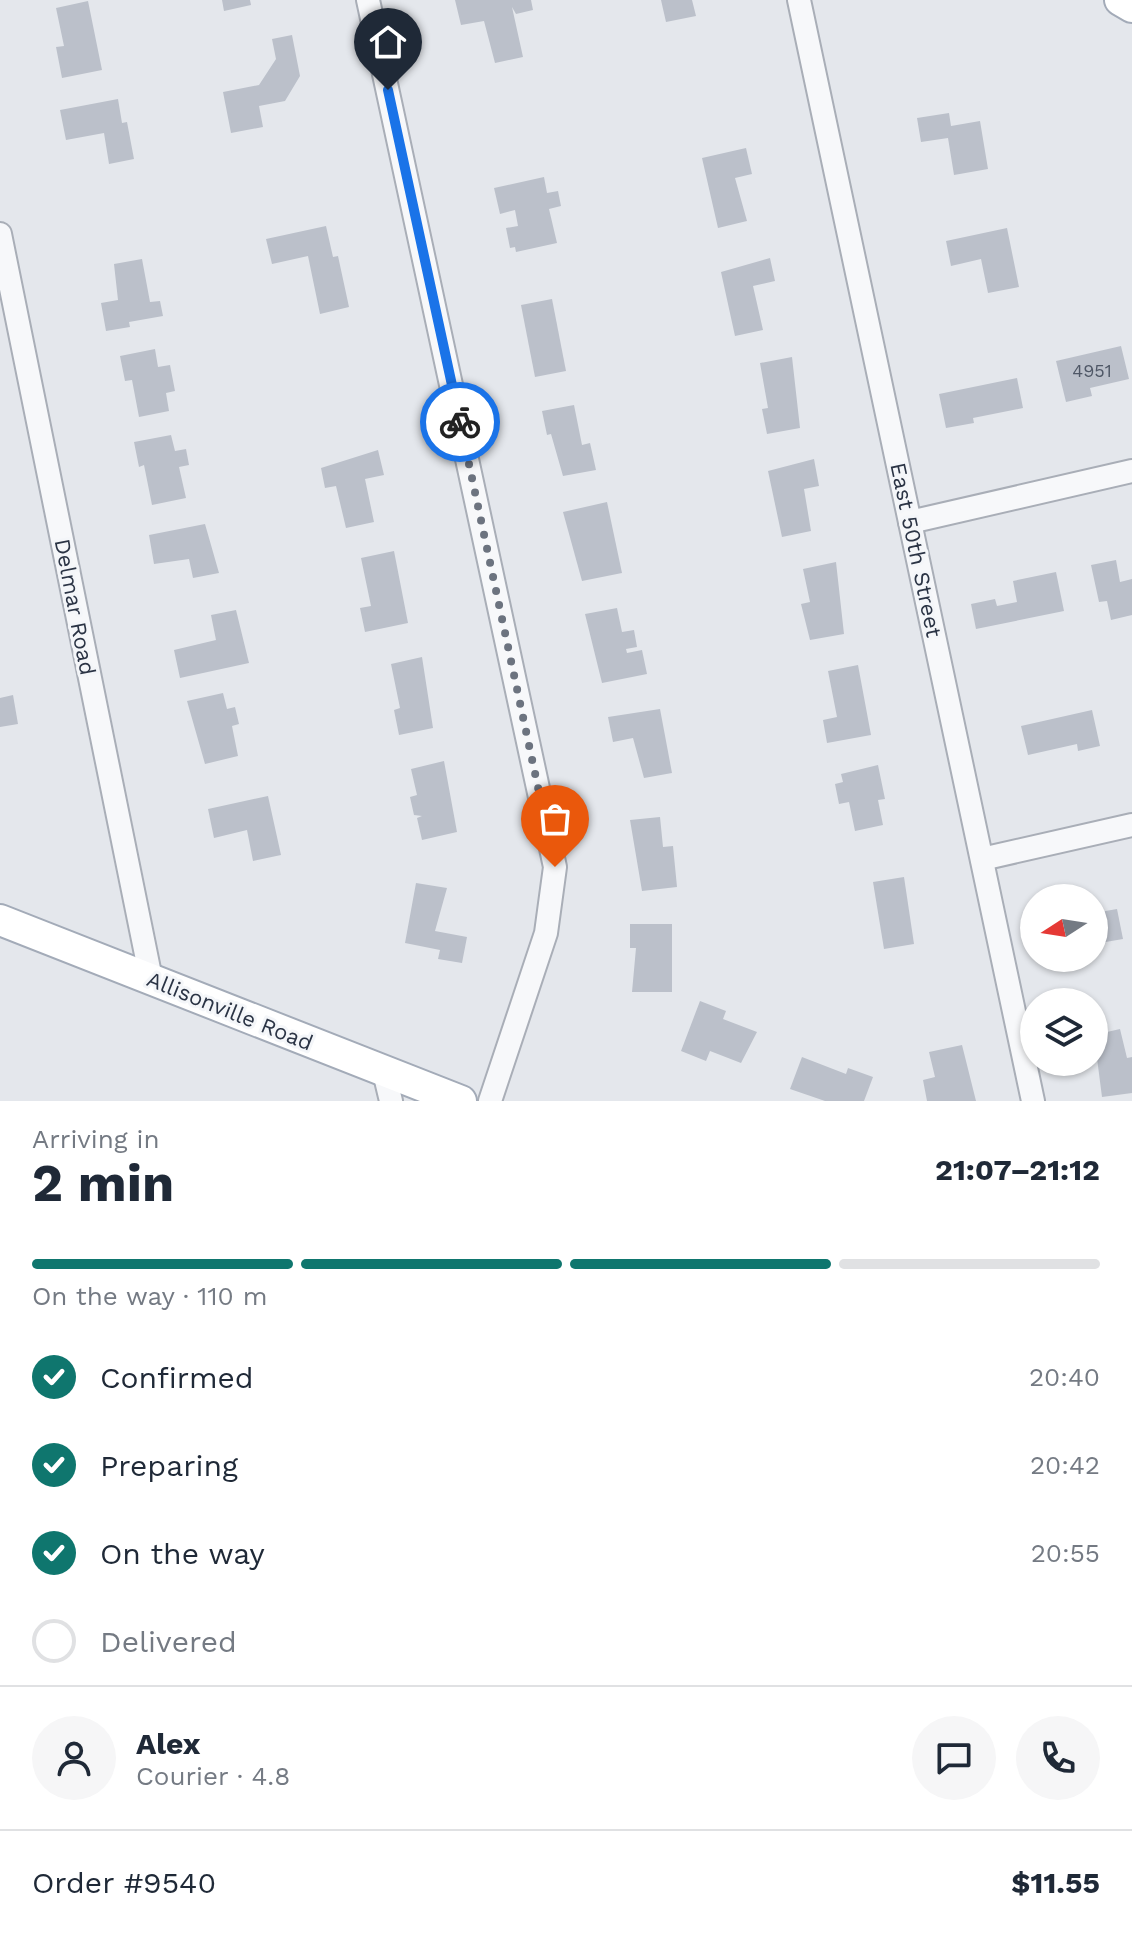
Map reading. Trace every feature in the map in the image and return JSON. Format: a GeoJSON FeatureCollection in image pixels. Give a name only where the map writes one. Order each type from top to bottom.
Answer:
{"type":"FeatureCollection","features":[{"type":"Feature","properties":{"kind":"main road"},"geometry":{"type":"LineString","coordinates":[[1120,0],[1132,7]]}},
{"type":"Feature","properties":{"kind":"main road","name":"Allisonville Road"},"geometry":{"type":"LineString","coordinates":[[0,920],[151,979],[387,1086],[461,1101]]}},
{"type":"Feature","properties":{"kind":"street"},"geometry":{"type":"LineString","coordinates":[[368,0],[555,867],[546,933],[490,1101]]}},
{"type":"Feature","properties":{"kind":"street","name":"East 50th Street"},"geometry":{"type":"LineString","coordinates":[[799,0],[1033,1101]]}},
{"type":"Feature","properties":{"kind":"street","name":"Delmar Road"},"geometry":{"type":"LineString","coordinates":[[0,234],[151,979]]}},
{"type":"Feature","properties":{"kind":"street"},"geometry":{"type":"LineString","coordinates":[[910,522],[1132,471]]}},
{"type":"Feature","properties":{"kind":"street"},"geometry":{"type":"LineString","coordinates":[[982,859],[1132,825]]}},
{"type":"Feature","properties":{"kind":"building"},"geometry":{"type":"Polygon","coordinates":[[[222,0],[250,0],[251,5],[224,11],[222,0]]]}},
{"type":"Feature","properties":{"kind":"building"},"geometry":{"type":"Polygon","coordinates":[[[455,0],[531,0],[533,10],[516,14],[512,7],[523,57],[495,63],[484,21],[461,25],[455,0]]]}},
{"type":"Feature","properties":{"kind":"building"},"geometry":{"type":"Polygon","coordinates":[[[661,0],[692,0],[696,16],[666,22],[661,0]]]}},
{"type":"Feature","properties":{"kind":"building"},"geometry":{"type":"Polygon","coordinates":[[[88,1],[102,70],[62,78],[56,47],[64,46],[56,8],[88,1]]]}},
{"type":"Feature","properties":{"kind":"building"},"geometry":{"type":"Polygon","coordinates":[[[292,35],[300,76],[285,101],[259,106],[263,127],[231,133],[223,92],[259,85],[276,59],[272,39],[292,35]]]}},
{"type":"Feature","properties":{"kind":"building"},"geometry":{"type":"Polygon","coordinates":[[[118,99],[122,123],[127,122],[134,159],[109,164],[104,133],[66,140],[60,110],[118,99]]]}},
{"type":"Feature","properties":{"kind":"building"},"geometry":{"type":"Polygon","coordinates":[[[949,113],[951,126],[980,121],[988,169],[954,175],[948,138],[921,142],[917,118],[949,113]]]}},
{"type":"Feature","properties":{"kind":"building"},"geometry":{"type":"Polygon","coordinates":[[[746,148],[752,174],[735,178],[747,221],[718,228],[702,158],[746,148]]]}},
{"type":"Feature","properties":{"kind":"building"},"geometry":{"type":"Polygon","coordinates":[[[544,177],[547,193],[558,191],[561,206],[549,209],[557,243],[516,252],[515,247],[510,248],[506,228],[518,226],[515,210],[500,214],[494,188],[544,177]]]}},
{"type":"Feature","properties":{"kind":"building"},"geometry":{"type":"Polygon","coordinates":[[[326,226],[333,257],[338,256],[349,307],[320,314],[308,256],[272,264],[266,239],[326,226]]]}},
{"type":"Feature","properties":{"kind":"building"},"geometry":{"type":"Polygon","coordinates":[[[1007,228],[1019,287],[988,293],[981,259],[951,266],[946,241],[1007,228]]]}},
{"type":"Feature","properties":{"kind":"building"},"geometry":{"type":"Polygon","coordinates":[[[770,258],[775,281],[753,286],[763,330],[735,336],[721,272],[770,258]]]}},
{"type":"Feature","properties":{"kind":"building"},"geometry":{"type":"Polygon","coordinates":[[[142,259],[150,302],[160,301],[163,316],[129,322],[130,327],[106,331],[101,303],[118,300],[114,264],[142,259]]]}},
{"type":"Feature","properties":{"kind":"building"},"geometry":{"type":"Polygon","coordinates":[[[552,299],[566,371],[535,377],[521,305],[552,299]]]}},
{"type":"Feature","properties":{"kind":"building"},"geometry":{"type":"Polygon","coordinates":[[[1121,346],[1129,379],[1090,388],[1092,396],[1066,402],[1056,361],[1121,346]]]}},
{"type":"Feature","properties":{"kind":"building"},"geometry":{"type":"Polygon","coordinates":[[[155,349],[158,367],[170,365],[175,391],[166,393],[169,411],[139,417],[132,380],[125,381],[120,356],[155,349]]]}},
{"type":"Feature","properties":{"kind":"building"},"geometry":{"type":"Polygon","coordinates":[[[792,357],[800,428],[767,434],[762,409],[768,408],[760,363],[792,357]]]}},
{"type":"Feature","properties":{"kind":"building"},"geometry":{"type":"Polygon","coordinates":[[[1017,378],[1023,408],[973,418],[974,423],[946,428],[939,394],[1017,378]]]}},
{"type":"Feature","properties":{"kind":"building"},"geometry":{"type":"Polygon","coordinates":[[[574,405],[582,445],[590,443],[596,470],[563,476],[551,434],[547,435],[542,411],[574,405]]]}},
{"type":"Feature","properties":{"kind":"building"},"geometry":{"type":"Polygon","coordinates":[[[171,435],[175,451],[186,449],[189,465],[179,467],[186,498],[152,505],[144,465],[139,467],[134,442],[171,435]]]}},
{"type":"Feature","properties":{"kind":"building"},"geometry":{"type":"Polygon","coordinates":[[[378,450],[384,475],[365,479],[374,522],[346,528],[336,486],[325,488],[321,468],[378,450]]]}},
{"type":"Feature","properties":{"kind":"building"},"geometry":{"type":"Polygon","coordinates":[[[814,459],[819,486],[804,489],[811,531],[782,537],[768,471],[814,459]]]}},
{"type":"Feature","properties":{"kind":"building"},"geometry":{"type":"Polygon","coordinates":[[[607,502],[622,573],[582,581],[563,512],[607,502]]]}},
{"type":"Feature","properties":{"kind":"building"},"geometry":{"type":"Polygon","coordinates":[[[205,524],[219,573],[193,578],[189,559],[154,564],[149,535],[205,524]]]}},
{"type":"Feature","properties":{"kind":"building"},"geometry":{"type":"Polygon","coordinates":[[[394,551],[408,623],[365,632],[360,608],[371,606],[361,558],[394,551]]]}},
{"type":"Feature","properties":{"kind":"building"},"geometry":{"type":"Polygon","coordinates":[[[1116,560],[1120,582],[1132,579],[1132,615],[1111,620],[1107,601],[1099,602],[1091,565],[1116,560]]]}},
{"type":"Feature","properties":{"kind":"building"},"geometry":{"type":"Polygon","coordinates":[[[836,562],[844,634],[810,640],[801,604],[810,602],[803,569],[836,562]]]}},
{"type":"Feature","properties":{"kind":"building"},"geometry":{"type":"Polygon","coordinates":[[[1056,572],[1064,611],[976,629],[971,604],[995,599],[997,606],[1017,602],[1013,581],[1056,572]]]}},
{"type":"Feature","properties":{"kind":"building"},"geometry":{"type":"Polygon","coordinates":[[[617,608],[622,632],[634,630],[637,647],[626,649],[627,653],[642,650],[647,674],[602,683],[585,614],[617,608]]]}},
{"type":"Feature","properties":{"kind":"building"},"geometry":{"type":"Polygon","coordinates":[[[236,610],[249,663],[180,678],[174,650],[216,640],[211,615],[236,610]]]}},
{"type":"Feature","properties":{"kind":"building"},"geometry":{"type":"Polygon","coordinates":[[[422,657],[433,728],[399,735],[394,710],[400,708],[391,664],[422,657]]]}},
{"type":"Feature","properties":{"kind":"building"},"geometry":{"type":"Polygon","coordinates":[[[858,665],[871,735],[827,743],[823,720],[837,717],[828,671],[858,665]]]}},
{"type":"Feature","properties":{"kind":"building"},"geometry":{"type":"Polygon","coordinates":[[[223,693],[227,709],[235,707],[239,724],[232,726],[238,756],[205,764],[187,701],[223,693]]]}},
{"type":"Feature","properties":{"kind":"building"},"geometry":{"type":"Polygon","coordinates":[[[13,695],[18,724],[0,727],[0,698],[13,695]]]}},
{"type":"Feature","properties":{"kind":"building"},"geometry":{"type":"Polygon","coordinates":[[[660,709],[672,773],[644,778],[633,738],[613,742],[608,717],[660,709]]]}},
{"type":"Feature","properties":{"kind":"building"},"geometry":{"type":"Polygon","coordinates":[[[1092,710],[1100,746],[1078,751],[1077,744],[1028,755],[1021,726],[1092,710]]]}},
{"type":"Feature","properties":{"kind":"building"},"geometry":{"type":"Polygon","coordinates":[[[444,761],[457,832],[422,840],[417,818],[422,816],[414,815],[410,797],[417,795],[411,769],[444,761]]]}},
{"type":"Feature","properties":{"kind":"building"},"geometry":{"type":"Polygon","coordinates":[[[878,765],[885,799],[878,800],[883,825],[855,831],[849,802],[839,804],[835,784],[843,782],[841,774],[878,765]]]}},
{"type":"Feature","properties":{"kind":"building"},"geometry":{"type":"Polygon","coordinates":[[[268,796],[281,855],[253,861],[247,830],[214,838],[208,809],[268,796]]]}},
{"type":"Feature","properties":{"kind":"building"},"geometry":{"type":"Polygon","coordinates":[[[660,817],[663,847],[673,846],[677,887],[642,891],[630,820],[660,817]]]}},
{"type":"Feature","properties":{"kind":"building"},"geometry":{"type":"Polygon","coordinates":[[[904,877],[914,944],[884,949],[873,882],[904,877]]]}},
{"type":"Feature","properties":{"kind":"building"},"geometry":{"type":"Polygon","coordinates":[[[416,883],[447,888],[435,931],[467,937],[462,963],[438,959],[440,950],[405,943],[416,883]]]}},
{"type":"Feature","properties":{"kind":"building"},"geometry":{"type":"Polygon","coordinates":[[[1117,909],[1123,939],[1108,942],[1108,911],[1117,909]]]}},
{"type":"Feature","properties":{"kind":"building"},"geometry":{"type":"Polygon","coordinates":[[[630,924],[672,924],[672,992],[632,992],[636,948],[630,948],[630,924]]]}},
{"type":"Feature","properties":{"kind":"building"},"geometry":{"type":"Polygon","coordinates":[[[700,1001],[726,1011],[723,1019],[757,1032],[741,1063],[710,1051],[706,1061],[681,1051],[700,1001]]]}},
{"type":"Feature","properties":{"kind":"building"},"geometry":{"type":"Polygon","coordinates":[[[1120,1029],[1127,1058],[1132,1057],[1132,1093],[1102,1097],[1099,1076],[1108,1076],[1108,1032],[1120,1029]]]}},
{"type":"Feature","properties":{"kind":"building"},"geometry":{"type":"Polygon","coordinates":[[[962,1045],[976,1101],[927,1101],[923,1080],[935,1077],[929,1052],[962,1045]]]}},
{"type":"Feature","properties":{"kind":"building"},"geometry":{"type":"Polygon","coordinates":[[[802,1057],[846,1074],[848,1068],[873,1077],[864,1101],[825,1101],[790,1089],[802,1057]]]}},
{"type":"Feature","properties":{"kind":"way so far"},"geometry":{"type":"LineString","coordinates":[[460,422],[555,867]]}},
{"type":"Feature","properties":{"kind":"route"},"geometry":{"type":"LineString","coordinates":[[388,90],[460,422]]}}]}
